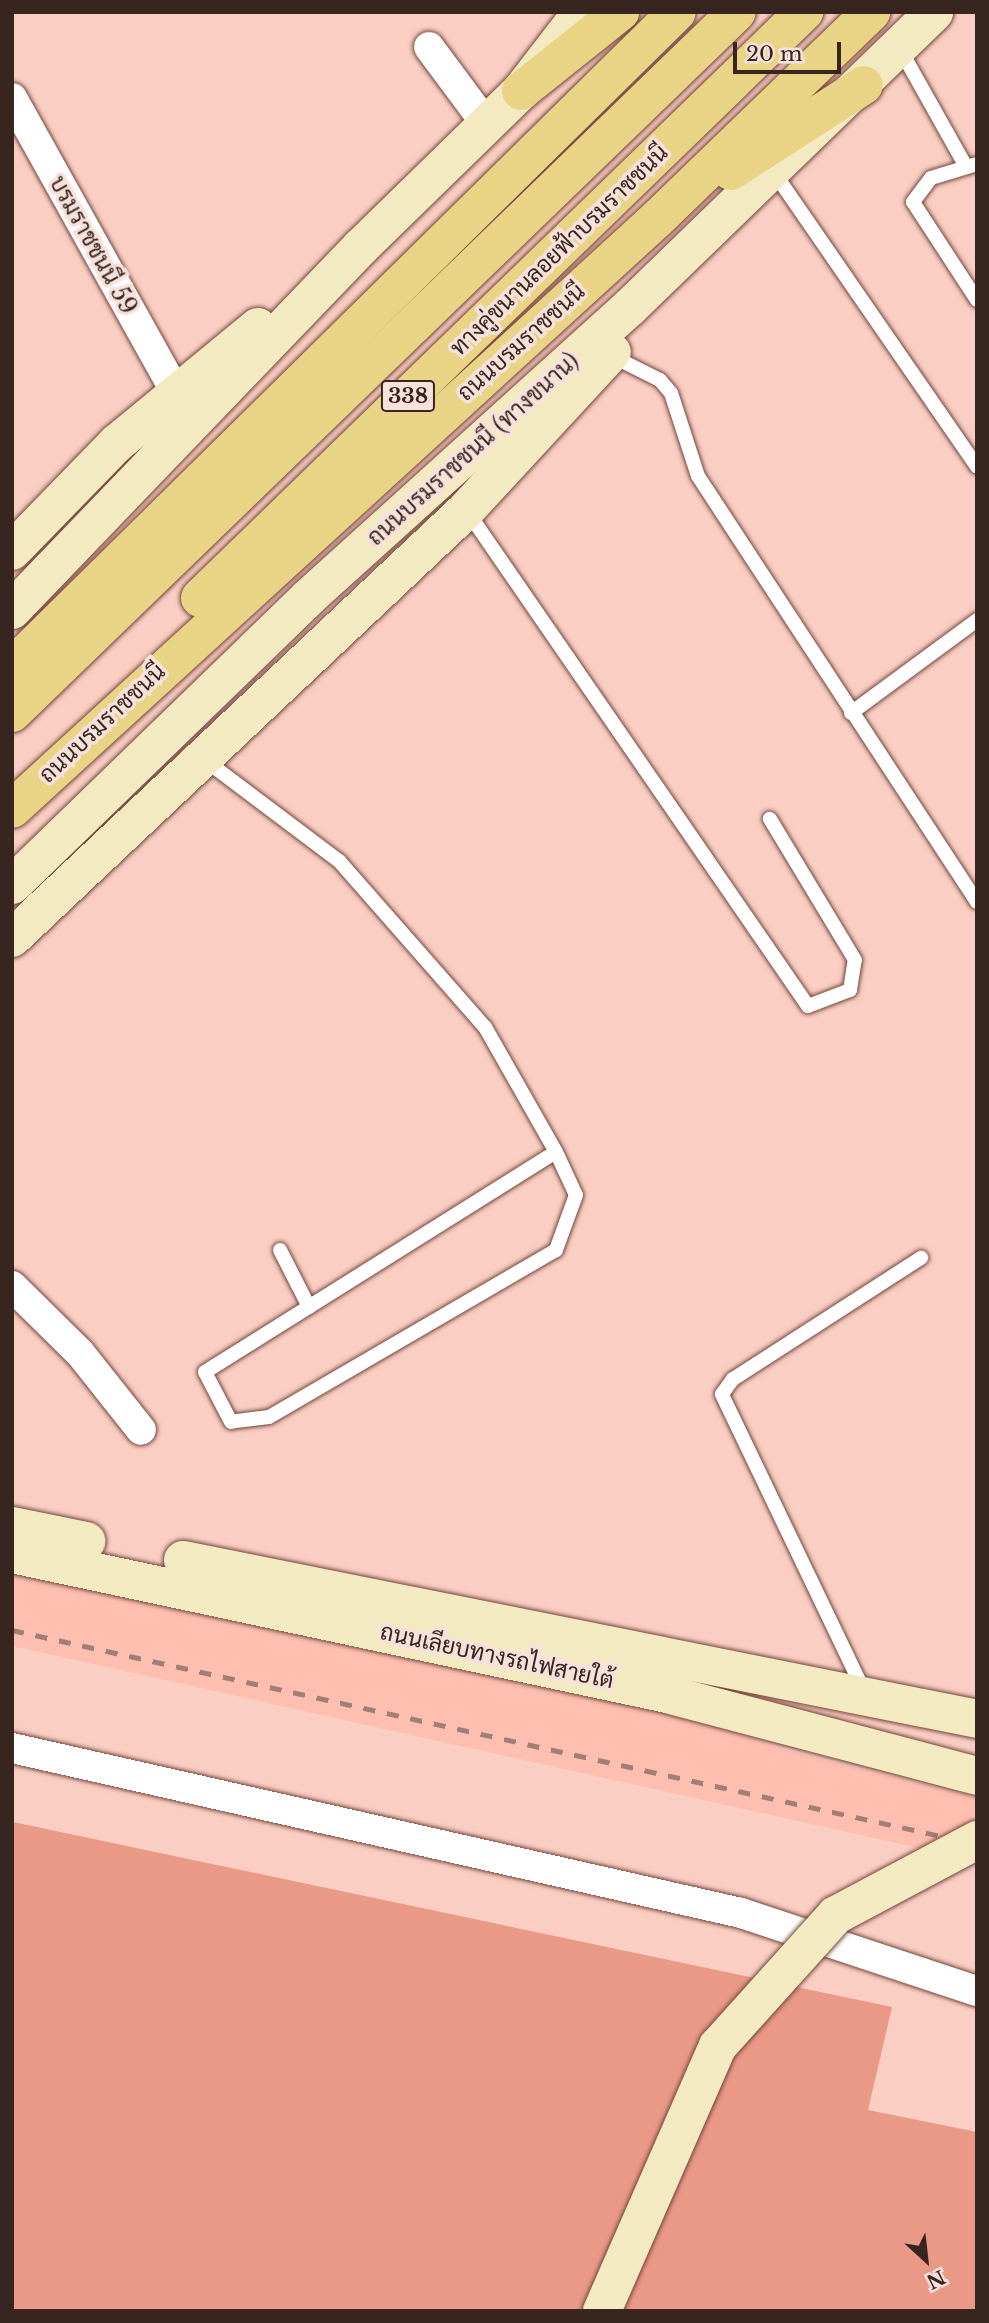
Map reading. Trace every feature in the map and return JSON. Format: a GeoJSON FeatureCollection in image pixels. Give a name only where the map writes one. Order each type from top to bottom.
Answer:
{"type":"FeatureCollection","features":[{"type":"Feature","properties":{"kind":"main road"},"geometry":{"type":"LineString","coordinates":[[521,91],[582,12]]}},
{"type":"Feature","properties":{"kind":"main road"},"geometry":{"type":"LineString","coordinates":[[12,610],[361,247],[521,91],[620,12]]}},
{"type":"Feature","properties":{"kind":"main road"},"geometry":{"type":"LineString","coordinates":[[18,662],[677,12]]}},
{"type":"Feature","properties":{"kind":"main road","name":"ทางคู่ขนานลอยฟ้าบรมราชชนนี"},"geometry":{"type":"LineString","coordinates":[[12,713],[737,12]]}},
{"type":"Feature","properties":{"kind":"main road","name":"ทางคู่ขนานลอยฟ้าบรมราชชนนี"},"geometry":{"type":"LineString","coordinates":[[12,780],[804,12]]}},
{"type":"Feature","properties":{"kind":"main road","name":"ถนนบรมราชชนนี"},"geometry":{"type":"LineString","coordinates":[[12,809],[101,722],[657,219],[871,12]]}},
{"type":"Feature","properties":{"kind":"main road","name":"ถนนบรมราชชนนี (ทางขนาน)"},"geometry":{"type":"LineString","coordinates":[[12,885],[309,597],[629,308],[864,85],[934,12]]}},
{"type":"Feature","properties":{"kind":"main road"},"geometry":{"type":"LineString","coordinates":[[657,219],[864,85]]}},
{"type":"Feature","properties":{"kind":"main road"},"geometry":{"type":"LineString","coordinates":[[12,551],[175,391],[361,247]]}},
{"type":"Feature","properties":{"kind":"main road"},"geometry":{"type":"LineString","coordinates":[[12,938],[466,510],[610,355],[629,308]]}},
{"type":"Feature","properties":{"kind":"main road","name":"ถนนเลียบทางรถไฟสายใต้"},"geometry":{"type":"LineString","coordinates":[[12,1526],[977,1719]]}},
{"type":"Feature","properties":{"kind":"main road","name":"ถนนเลียบทางรถไฟสายใต้"},"geometry":{"type":"LineString","coordinates":[[12,1554],[667,1694],[977,1776]]}},
{"type":"Feature","properties":{"kind":"main road"},"geometry":{"type":"LineString","coordinates":[[602,2311],[718,2046],[836,1915],[977,1840]]}},
{"type":"Feature","properties":{"kind":"main road"},"geometry":{"type":"LineString","coordinates":[[611,2311],[618,2273]]}},
{"type":"Feature","properties":{"kind":"street"},"geometry":{"type":"LineString","coordinates":[[429,47],[486,125]]}},
{"type":"Feature","properties":{"kind":"street","name":"บรมราชชนนี 59"},"geometry":{"type":"LineString","coordinates":[[12,98],[175,391]]}},
{"type":"Feature","properties":{"kind":"street"},"geometry":{"type":"LineString","coordinates":[[12,1286],[80,1353],[141,1430]]}},
{"type":"Feature","properties":{"kind":"street"},"geometry":{"type":"LineString","coordinates":[[12,1748],[741,1913],[977,1991]]}},
{"type":"Feature","properties":{"kind":"lane"},"geometry":{"type":"LineString","coordinates":[[899,47],[971,164],[925,182],[913,202],[977,300]]}},
{"type":"Feature","properties":{"kind":"lane"},"geometry":{"type":"LineString","coordinates":[[772,170],[977,467]]}},
{"type":"Feature","properties":{"kind":"lane"},"geometry":{"type":"LineString","coordinates":[[610,355],[660,380],[671,393],[698,476],[977,902]]}},
{"type":"Feature","properties":{"kind":"lane"},"geometry":{"type":"LineString","coordinates":[[466,510],[808,1006],[850,990],[855,960],[769,819]]}},
{"type":"Feature","properties":{"kind":"lane"},"geometry":{"type":"LineString","coordinates":[[851,713],[977,620]]}},
{"type":"Feature","properties":{"kind":"lane"},"geometry":{"type":"LineString","coordinates":[[204,759],[348,871],[485,1027],[556,1152],[576,1195],[556,1250],[268,1417],[230,1422],[205,1372],[556,1152]]}},
{"type":"Feature","properties":{"kind":"lane"},"geometry":{"type":"LineString","coordinates":[[280,1250],[309,1307]]}},
{"type":"Feature","properties":{"kind":"lane"},"geometry":{"type":"LineString","coordinates":[[868,1699],[722,1394],[733,1380],[921,1258]]}},
{"type":"Feature","properties":{"kind":"shaded area"},"geometry":{"type":"Polygon","coordinates":[[[12,1575],[728,1727],[777,1748],[977,1798],[977,1861],[12,1646],[12,1575]]]}},
{"type":"Feature","properties":{"kind":"shaded area"},"geometry":{"type":"Polygon","coordinates":[[[13,1822],[892,2007],[868,2110],[977,2132],[977,2311],[12,2311],[13,1822]]]}},
{"type":"Feature","properties":{"kind":"railway"},"geometry":{"type":"LineString","coordinates":[[12,1630],[977,1844]]}}]}
